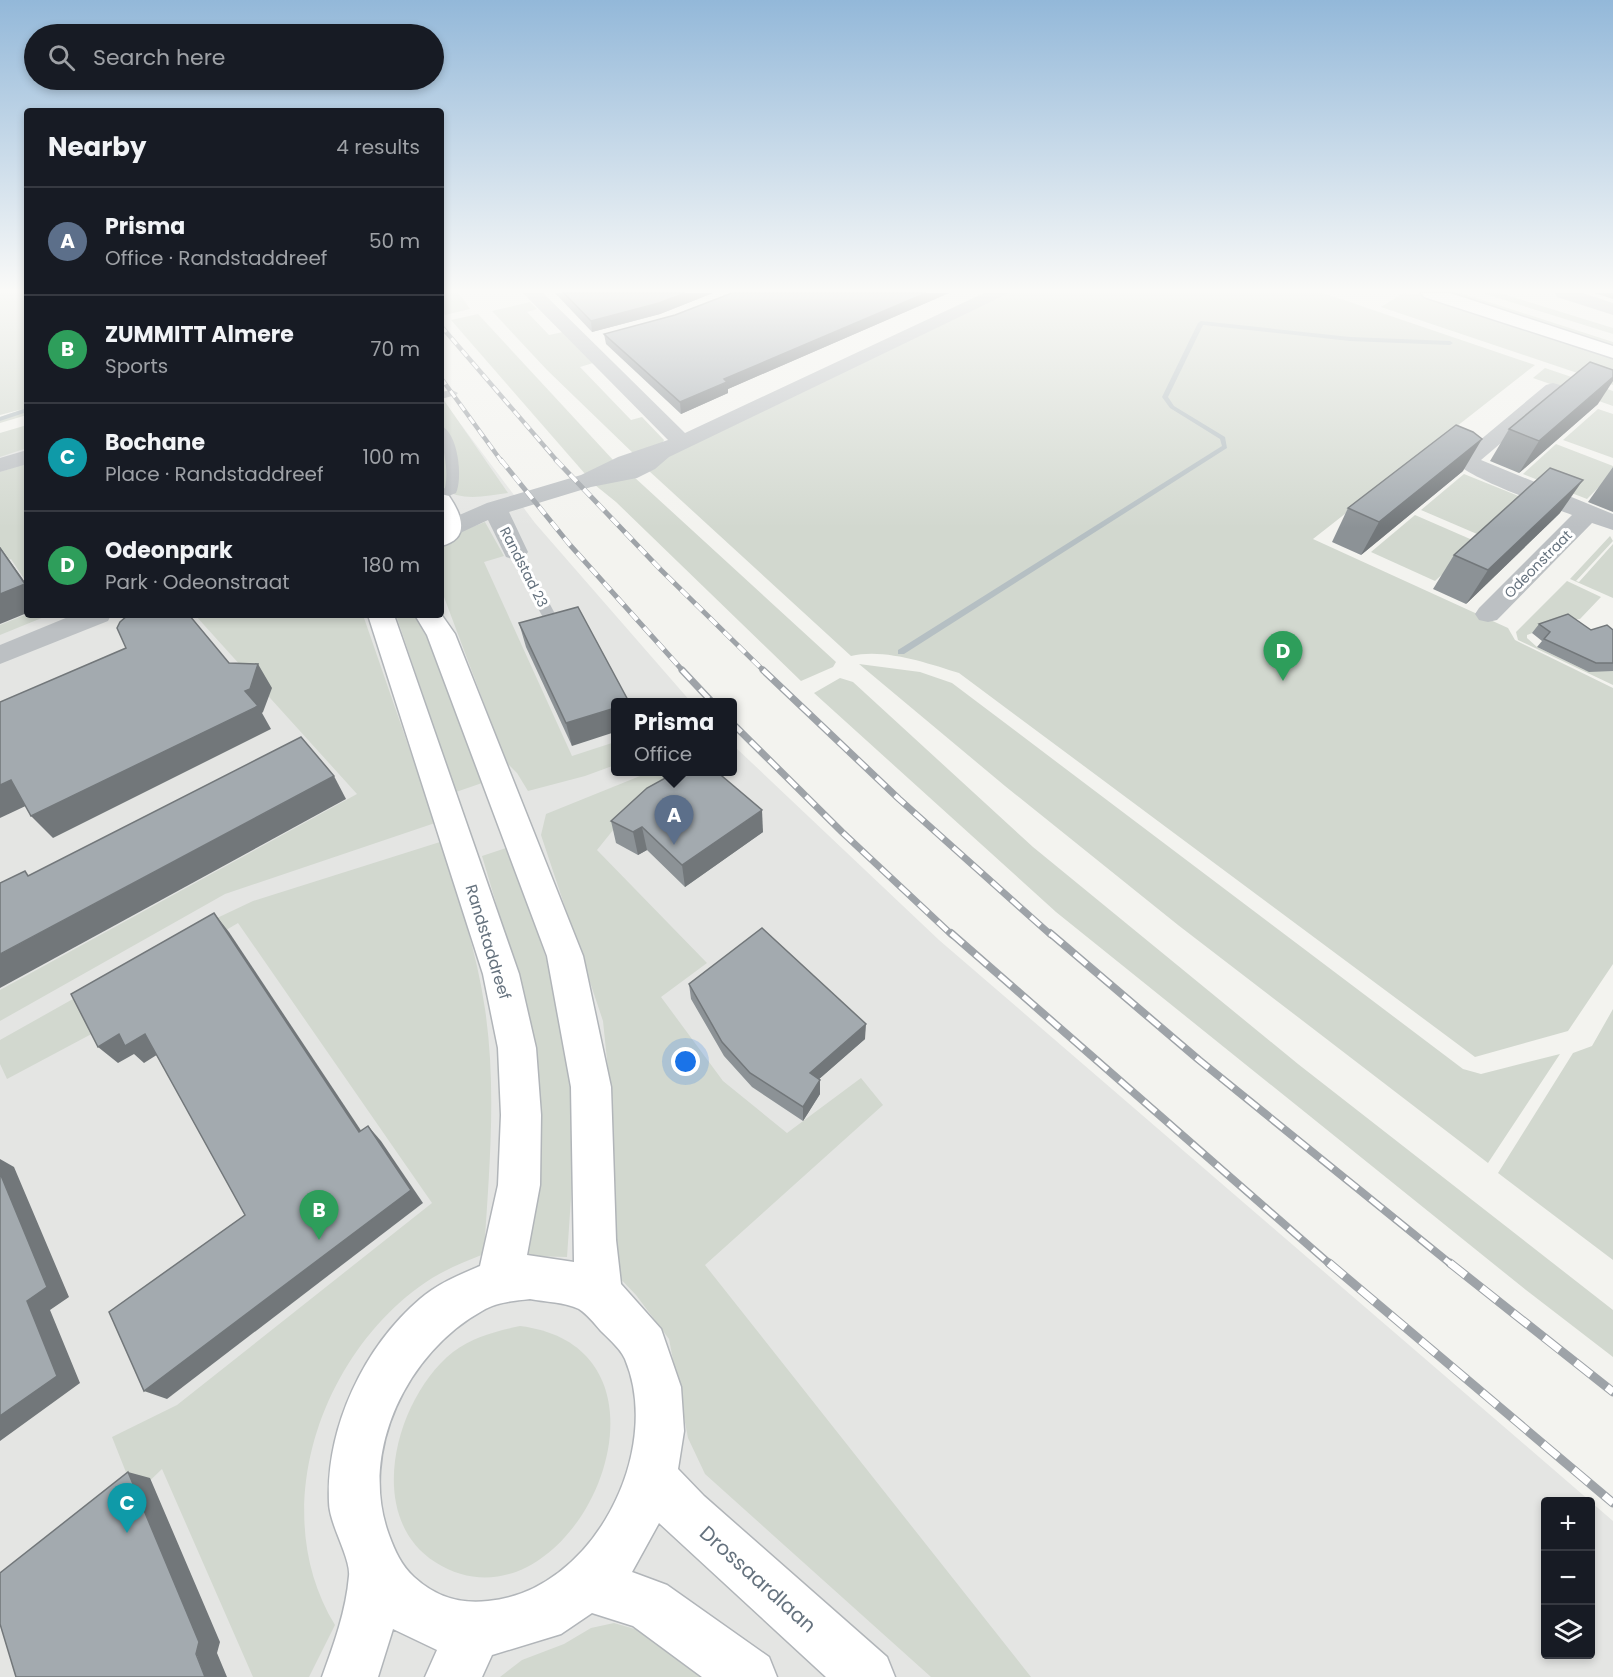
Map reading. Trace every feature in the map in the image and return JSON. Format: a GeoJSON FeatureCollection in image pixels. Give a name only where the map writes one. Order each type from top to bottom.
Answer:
{"type":"FeatureCollection","features":[{"type":"Feature","properties":{"kind":"main road","name":"Randstaddreef"},"geometry":{"type":"LineString","coordinates":[[382,618],[501,974],[517,1047],[521,1115],[519,1185],[499,1281]]}},
{"type":"Feature","properties":{"kind":"main road"},"geometry":{"type":"LineString","coordinates":[[437,619],[507,810],[566,956],[591,1087],[594,1240],[599,1296]]}},
{"type":"Feature","properties":{"kind":"main road"},"geometry":{"type":"LineString","coordinates":[[350,1677],[367,1626],[376,1575],[354,1501],[362,1429],[386,1373],[418,1332],[447,1308],[499,1281],[530,1277],[560,1280],[599,1296],[643,1346],[656,1386],[660,1426],[652,1478],[627,1537],[587,1585],[565,1603],[464,1654],[447,1627],[412,1612],[376,1575]]}},
{"type":"Feature","properties":{"kind":"main road","name":"Drossaardlaan"},"geometry":{"type":"LineString","coordinates":[[652,1478],[686,1514],[867,1677]]}},
{"type":"Feature","properties":{"kind":"main road"},"geometry":{"type":"LineString","coordinates":[[587,1585],[648,1604],[749,1677]]}},
{"type":"Feature","properties":{"kind":"street"},"geometry":{"type":"LineString","coordinates":[[604,371],[668,448]]}},
{"type":"Feature","properties":{"kind":"street"},"geometry":{"type":"LineString","coordinates":[[444,513],[495,508],[589,480],[626,462],[668,448],[832,371]]}},
{"type":"Feature","properties":{"kind":"street","name":"Odeonstraat"},"geometry":{"type":"LineString","coordinates":[[1553,388],[1466,461],[1613,522]]}},
{"type":"Feature","properties":{"kind":"street"},"geometry":{"type":"LineString","coordinates":[[0,465],[24,458]]}},
{"type":"Feature","properties":{"kind":"street","name":"Randstad 23"},"geometry":{"type":"LineString","coordinates":[[495,508],[514,552]]}},
{"type":"Feature","properties":{"kind":"street","name":"Odeonstraat"},"geometry":{"type":"LineString","coordinates":[[1488,614],[1588,513]]}},
{"type":"Feature","properties":{"kind":"street"},"geometry":{"type":"LineString","coordinates":[[0,655],[91,618]]}},
{"type":"Feature","properties":{"kind":"lane"},"geometry":{"type":"LineString","coordinates":[[444,438],[454,464],[455,477],[444,510]]}},
{"type":"Feature","properties":{"kind":"lane","name":"Randstad 23"},"geometry":{"type":"LineString","coordinates":[[514,552],[554,625]]}},
{"type":"Feature","properties":{"kind":"shaded area"},"geometry":{"type":"Polygon","coordinates":[[[0,371],[24,371],[24,416],[0,423],[0,417],[23,409],[0,415],[0,371]]]}},
{"type":"Feature","properties":{"kind":"shaded area"},"geometry":{"type":"Polygon","coordinates":[[[496,371],[531,371],[614,461],[586,475],[496,371]]]}},
{"type":"Feature","properties":{"kind":"shaded area"},"geometry":{"type":"Polygon","coordinates":[[[548,371],[584,371],[631,420],[642,417],[664,440],[661,446],[635,455],[548,371]]]}},
{"type":"Feature","properties":{"kind":"shaded area"},"geometry":{"type":"Polygon","coordinates":[[[844,371],[1527,371],[1313,539],[1508,628],[1515,640],[1613,688],[1613,964],[1568,1031],[1475,1057],[959,673],[891,655],[851,656],[648,470],[675,452],[844,371]]]}},
{"type":"Feature","properties":{"kind":"shaded area"},"geometry":{"type":"Polygon","coordinates":[[[1541,371],[1555,371],[1613,391],[1613,406],[1533,378],[1541,371]]]}},
{"type":"Feature","properties":{"kind":"shaded area"},"geometry":{"type":"Polygon","coordinates":[[[1572,371],[1613,371],[1613,385],[1572,371]]]}},
{"type":"Feature","properties":{"kind":"shaded area"},"geometry":{"type":"Polygon","coordinates":[[[444,400],[508,493],[465,497],[444,490],[444,400]]]}},
{"type":"Feature","properties":{"kind":"shaded area"},"geometry":{"type":"Polygon","coordinates":[[[444,402],[535,523],[688,698],[611,698],[611,776],[737,776],[737,749],[939,940],[1585,1497],[1541,1497],[1541,1659],[1595,1659],[1595,1505],[1613,1521],[1613,1677],[0,1677],[0,440],[24,433],[24,618],[444,618],[444,402]]]}},
{"type":"Feature","properties":{"kind":"shaded area"},"geometry":{"type":"Polygon","coordinates":[[[1598,409],[1613,414],[1613,458],[1563,440],[1598,409]]]}},
{"type":"Feature","properties":{"kind":"shaded area"},"geometry":{"type":"Polygon","coordinates":[[[24,426],[24,449],[0,457],[0,433],[24,426]]]}},
{"type":"Feature","properties":{"kind":"shaded area"},"geometry":{"type":"Polygon","coordinates":[[[1556,444],[1613,466],[1613,473],[1587,499],[1523,474],[1556,444]]]}},
{"type":"Feature","properties":{"kind":"shaded area"},"geometry":{"type":"Polygon","coordinates":[[[24,464],[24,578],[11,559],[0,563],[0,472],[24,464]]]}},
{"type":"Feature","properties":{"kind":"shaded area"},"geometry":{"type":"Polygon","coordinates":[[[1464,474],[1526,499],[1484,537],[1421,510],[1464,474]]]}},
{"type":"Feature","properties":{"kind":"shaded area"},"geometry":{"type":"Polygon","coordinates":[[[633,476],[836,662],[833,667],[801,681],[616,502],[595,485],[633,476]]]}},
{"type":"Feature","properties":{"kind":"shaded area"},"geometry":{"type":"Polygon","coordinates":[[[1415,515],[1477,542],[1435,581],[1371,552],[1415,515]]]}},
{"type":"Feature","properties":{"kind":"shaded area"},"geometry":{"type":"Polygon","coordinates":[[[485,522],[504,556],[484,562],[572,756],[611,743],[611,766],[528,791],[517,773],[506,762],[444,597],[444,546],[462,531],[485,522]]]}},
{"type":"Feature","properties":{"kind":"shaded area"},"geometry":{"type":"Polygon","coordinates":[[[1610,536],[1613,541],[1576,581],[1579,582],[1613,544],[1613,598],[1570,579],[1610,536]]]}},
{"type":"Feature","properties":{"kind":"shaded area"},"geometry":{"type":"Polygon","coordinates":[[[1567,581],[1601,597],[1580,619],[1568,620],[1527,635],[1527,638],[1537,647],[1585,670],[1613,671],[1613,685],[1518,640],[1516,632],[1567,581]]]}},
{"type":"Feature","properties":{"kind":"shaded area"},"geometry":{"type":"Polygon","coordinates":[[[24,615],[24,618],[42,618],[0,635],[0,625],[24,615]]]}},
{"type":"Feature","properties":{"kind":"shaded area"},"geometry":{"type":"Polygon","coordinates":[[[198,618],[364,618],[435,823],[225,894],[0,1021],[0,990],[357,794],[198,618]]]}},
{"type":"Feature","properties":{"kind":"shaded area"},"geometry":{"type":"Polygon","coordinates":[[[397,618],[423,618],[482,783],[456,792],[397,618]]]}},
{"type":"Feature","properties":{"kind":"shaded area"},"geometry":{"type":"Polygon","coordinates":[[[859,664],[920,672],[952,683],[1463,1069],[1481,1074],[1560,1054],[1488,1163],[1178,925],[1005,786],[859,664]]]}},
{"type":"Feature","properties":{"kind":"shaded area"},"geometry":{"type":"Polygon","coordinates":[[[840,678],[853,682],[1033,847],[1298,1064],[1613,1310],[1613,1357],[1526,1290],[1056,912],[814,693],[840,678]]]}},
{"type":"Feature","properties":{"kind":"shaded area"},"geometry":{"type":"Polygon","coordinates":[[[640,776],[717,776],[622,819],[597,850],[707,963],[661,997],[723,1081],[787,1133],[861,1078],[883,1105],[705,1265],[1031,1677],[931,1677],[705,1474],[688,1438],[669,1339],[636,1295],[613,1271],[613,1118],[603,1021],[541,835],[546,814],[640,776]]]}},
{"type":"Feature","properties":{"kind":"shaded area"},"geometry":{"type":"Polygon","coordinates":[[[440,842],[472,945],[482,988],[489,1039],[491,1131],[484,1254],[450,1268],[419,1287],[384,1318],[354,1355],[331,1397],[314,1442],[305,1489],[305,1536],[315,1582],[335,1625],[309,1677],[253,1677],[162,1469],[135,1495],[112,1437],[177,1405],[432,1203],[238,923],[88,1012],[99,1030],[7,1079],[0,1064],[0,1040],[217,918],[253,901],[440,842]]]}},
{"type":"Feature","properties":{"kind":"shaded area"},"geometry":{"type":"Polygon","coordinates":[[[509,847],[554,982],[567,1060],[576,1125],[567,1257],[525,1256],[520,984],[482,856],[509,847]]]}},
{"type":"Feature","properties":{"kind":"shaded area"},"geometry":{"type":"Polygon","coordinates":[[[1613,1009],[1613,1260],[1498,1173],[1573,1053],[1592,1046],[1613,1009]]]}},
{"type":"Feature","properties":{"kind":"shaded area"},"geometry":{"type":"Polygon","coordinates":[[[520,1326],[575,1346],[604,1385],[610,1433],[598,1485],[570,1531],[531,1565],[485,1577],[435,1562],[413,1542],[399,1516],[394,1487],[396,1457],[403,1426],[416,1397],[433,1372],[453,1352],[469,1342],[494,1332],[520,1326]]]}},
{"type":"Feature","properties":{"kind":"shaded area"},"geometry":{"type":"Polygon","coordinates":[[[614,1623],[666,1638],[721,1677],[500,1677],[522,1660],[564,1644],[591,1628],[614,1623]]]}},
{"type":"Feature","properties":{"kind":"building"},"geometry":{"type":"Polygon","coordinates":[[[646,371],[742,371],[724,379],[727,382],[680,402],[646,371]]]}},
{"type":"Feature","properties":{"kind":"building"},"geometry":{"type":"Polygon","coordinates":[[[1579,371],[1613,371],[1613,377],[1539,441],[1509,429],[1579,371]]]}},
{"type":"Feature","properties":{"kind":"building"},"geometry":{"type":"Polygon","coordinates":[[[1456,425],[1473,432],[1482,439],[1379,522],[1348,508],[1456,425]]]}},
{"type":"Feature","properties":{"kind":"building"},"geometry":{"type":"Polygon","coordinates":[[[1550,468],[1583,480],[1488,570],[1454,555],[1550,468]]]}},
{"type":"Feature","properties":{"kind":"building"},"geometry":{"type":"Polygon","coordinates":[[[0,548],[24,584],[0,594],[0,548]]]}},
{"type":"Feature","properties":{"kind":"building"},"geometry":{"type":"Polygon","coordinates":[[[578,607],[627,698],[611,698],[611,709],[566,723],[519,623],[578,607]]]}},
{"type":"Feature","properties":{"kind":"building"},"geometry":{"type":"Polygon","coordinates":[[[1568,614],[1591,630],[1607,625],[1613,630],[1613,663],[1596,663],[1544,639],[1550,632],[1539,624],[1568,614]]]}},
{"type":"Feature","properties":{"kind":"building"},"geometry":{"type":"Polygon","coordinates":[[[125,618],[192,618],[229,663],[258,664],[250,689],[245,691],[258,706],[31,816],[11,780],[0,785],[0,702],[126,648],[117,628],[125,618]]]}},
{"type":"Feature","properties":{"kind":"building"},"geometry":{"type":"Polygon","coordinates":[[[301,737],[334,776],[0,954],[0,883],[25,871],[28,876],[301,737]]]}},
{"type":"Feature","properties":{"kind":"building"},"geometry":{"type":"Polygon","coordinates":[[[669,776],[722,776],[762,810],[682,865],[642,827],[633,832],[611,821],[647,788],[669,776]]]}},
{"type":"Feature","properties":{"kind":"building"},"geometry":{"type":"Polygon","coordinates":[[[214,913],[359,1132],[368,1126],[411,1190],[144,1391],[109,1312],[245,1215],[145,1034],[125,1046],[119,1034],[98,1047],[71,994],[214,913]]]}},
{"type":"Feature","properties":{"kind":"building"},"geometry":{"type":"Polygon","coordinates":[[[762,928],[866,1024],[810,1073],[820,1080],[803,1107],[750,1073],[722,1042],[689,984],[762,928]]]}},
{"type":"Feature","properties":{"kind":"building"},"geometry":{"type":"Polygon","coordinates":[[[0,1173],[47,1287],[27,1301],[57,1376],[0,1416],[0,1173]]]}},
{"type":"Feature","properties":{"kind":"building"},"geometry":{"type":"Polygon","coordinates":[[[128,1472],[199,1642],[196,1654],[205,1677],[16,1677],[0,1624],[0,1573],[128,1472]]]}},
{"type":"Feature","properties":{"kind":"waterway"},"geometry":{"type":"LineString","coordinates":[[901,652],[1225,447],[1223,438],[1172,407],[1165,397],[1178,371]]}},
{"type":"Feature","properties":{"kind":"waterway"},"geometry":{"type":"LineString","coordinates":[[0,419],[24,411]]}},
{"type":"Feature","properties":{"kind":"railway"},"geometry":{"type":"LineString","coordinates":[[480,371],[558,462]]}},
{"type":"Feature","properties":{"kind":"railway"},"geometry":{"type":"LineString","coordinates":[[444,382],[502,462]]}},
{"type":"Feature","properties":{"kind":"railway"},"geometry":{"type":"LineString","coordinates":[[501,460],[570,545],[684,672]]}},
{"type":"Feature","properties":{"kind":"railway"},"geometry":{"type":"LineString","coordinates":[[556,460],[661,570],[765,672]]}},
{"type":"Feature","properties":{"kind":"railway"},"geometry":{"type":"LineString","coordinates":[[682,670],[708,698]]}},
{"type":"Feature","properties":{"kind":"railway"},"geometry":{"type":"LineString","coordinates":[[763,670],[899,799],[1051,935]]}},
{"type":"Feature","properties":{"kind":"railway"},"geometry":{"type":"LineString","coordinates":[[737,728],[842,832],[952,935]]}},
{"type":"Feature","properties":{"kind":"railway"},"geometry":{"type":"LineString","coordinates":[[951,933],[1331,1265]]}},
{"type":"Feature","properties":{"kind":"railway"},"geometry":{"type":"LineString","coordinates":[[1050,933],[1199,1060],[1452,1265]]}},
{"type":"Feature","properties":{"kind":"railway"},"geometry":{"type":"LineString","coordinates":[[1329,1263],[1613,1503]]}},
{"type":"Feature","properties":{"kind":"railway"},"geometry":{"type":"LineString","coordinates":[[1450,1263],[1613,1392]]}},
{"type":"Feature","properties":{"kind":"place","name":"Odeonpark"},"geometry":{"type":"Point","coordinates":[1283,681]}},
{"type":"Feature","properties":{"kind":"place","name":"Prisma"},"geometry":{"type":"Point","coordinates":[674,845]}},
{"type":"Feature","properties":{"kind":"place","name":"ZUMMITT Almere"},"geometry":{"type":"Point","coordinates":[319,1240]}},
{"type":"Feature","properties":{"kind":"place","name":"Bochane"},"geometry":{"type":"Point","coordinates":[127,1533]}}]}
